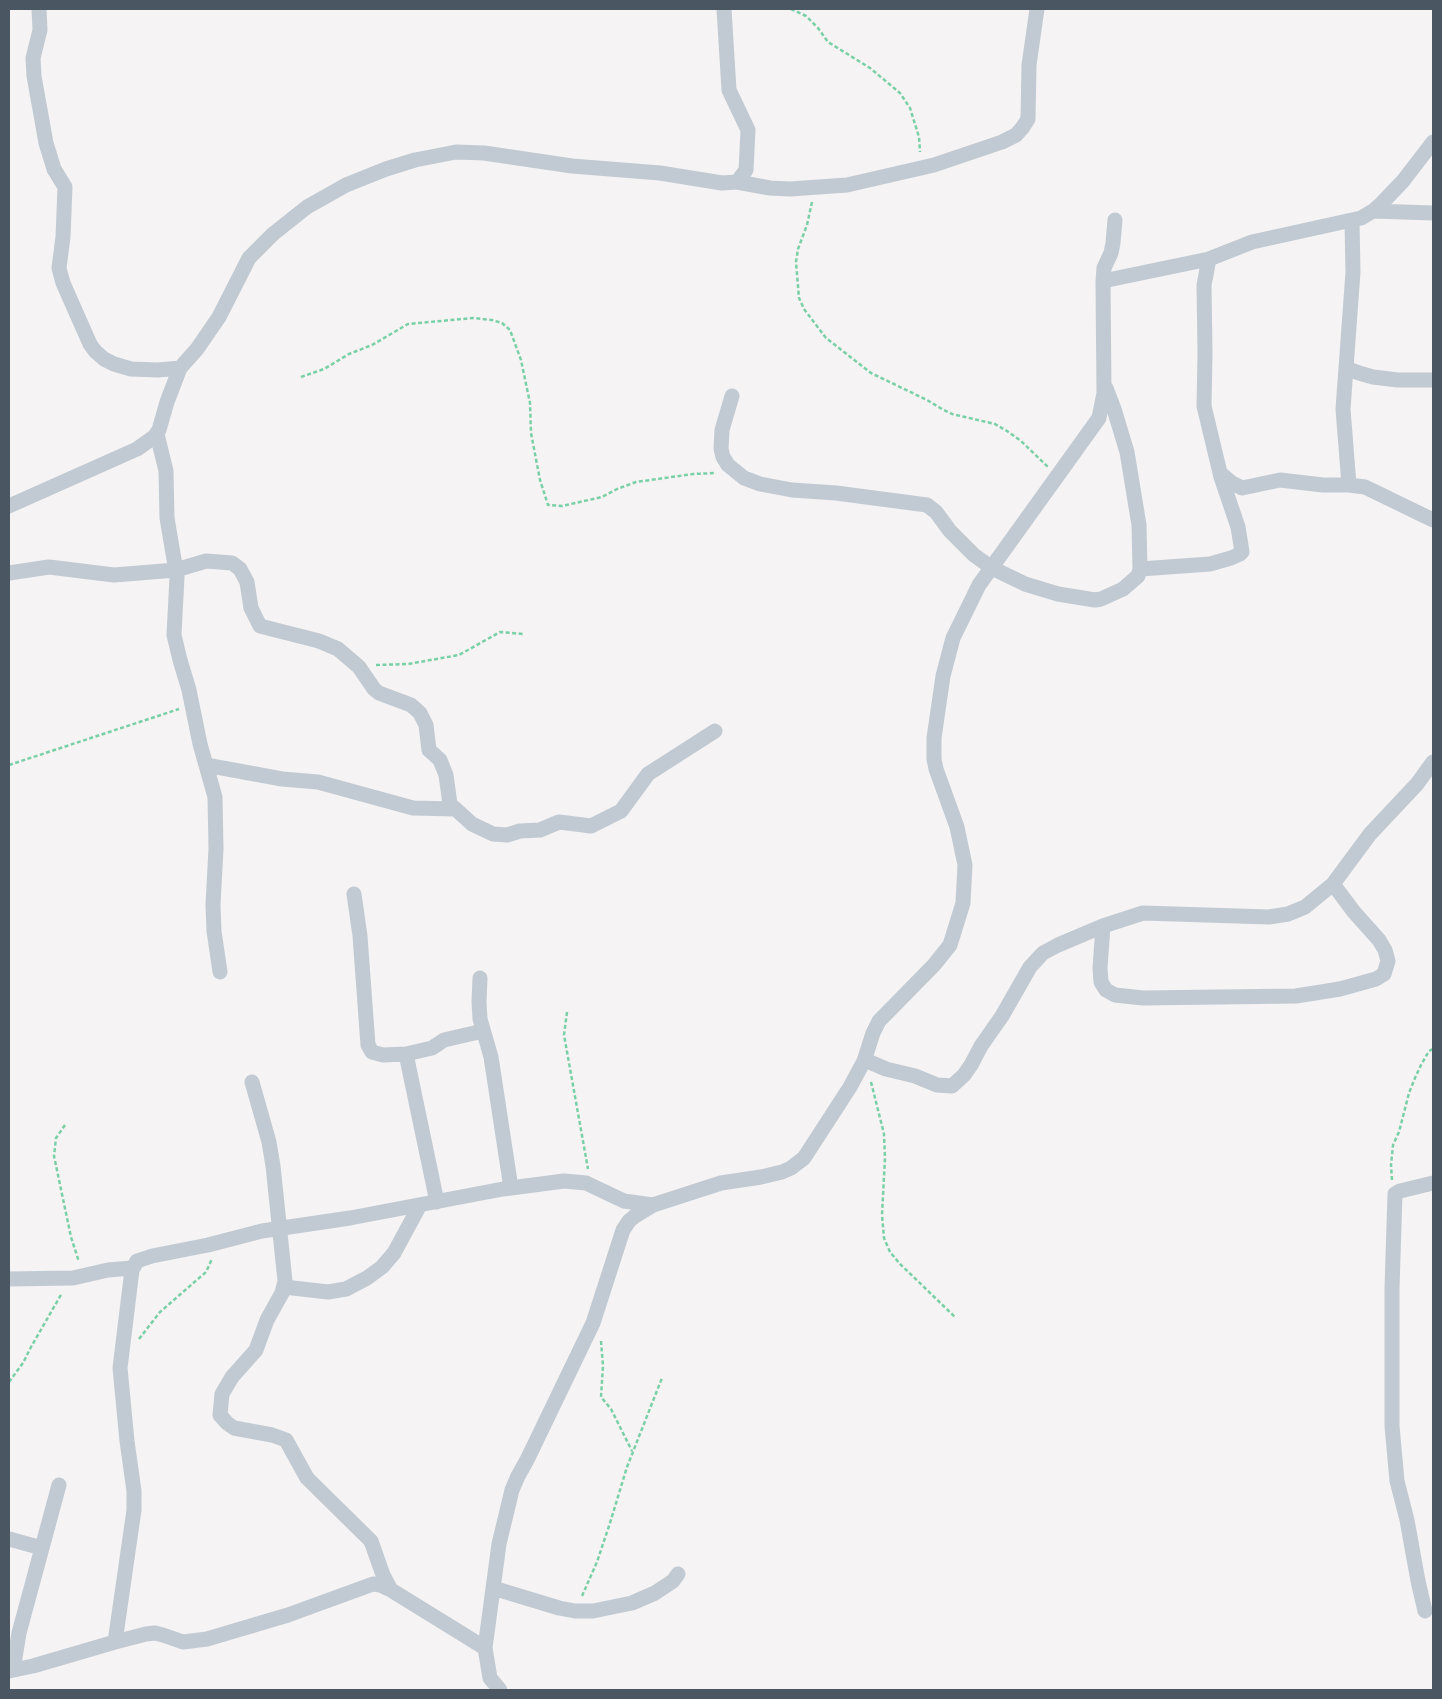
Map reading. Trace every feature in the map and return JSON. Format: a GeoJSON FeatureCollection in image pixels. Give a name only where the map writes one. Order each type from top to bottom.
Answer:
{"type":"FeatureCollection","features":[{"type":"Feature","properties":{"kind":"street"},"geometry":{"type":"LineString","coordinates":[[39,9],[40,30],[33,55],[34,76],[38,104],[52,164],[65,187],[63,236],[59,268],[63,283],[90,344],[104,358],[114,364],[131,369],[158,370],[180,368]]}},
{"type":"Feature","properties":{"kind":"street"},"geometry":{"type":"LineString","coordinates":[[724,9],[729,90],[748,130],[746,170],[737,182]]}},
{"type":"Feature","properties":{"kind":"street"},"geometry":{"type":"LineString","coordinates":[[220,972],[214,931],[213,905],[216,849],[215,797],[173,632],[177,594],[176,570],[166,518],[166,471],[157,434],[180,368],[208,335],[249,258],[262,244],[300,212],[328,194],[386,169],[415,160],[456,152],[484,153],[572,166],[660,173],[722,183],[737,182],[770,188],[815,188],[847,185],[922,168],[1002,142],[1016,135],[1023,128],[1028,119],[1029,65],[1037,9]]}},
{"type":"Feature","properties":{"kind":"street"},"geometry":{"type":"LineString","coordinates":[[1103,281],[1209,259],[1252,242],[1352,220],[1373,211],[1403,181],[1433,142]]}},
{"type":"Feature","properties":{"kind":"street"},"geometry":{"type":"LineString","coordinates":[[1373,211],[1433,213]]}},
{"type":"Feature","properties":{"kind":"street"},"geometry":{"type":"LineString","coordinates":[[500,1690],[490,1678],[485,1648],[500,1537],[512,1490],[593,1323],[624,1230],[629,1221],[653,1205],[722,1183],[782,1172],[804,1158],[850,1087],[864,1061],[879,1021],[923,977],[948,948],[963,903],[965,889],[964,856],[955,819],[936,769],[933,753],[943,676],[953,638],[979,585],[1099,418],[1104,385],[1104,268],[1111,253],[1115,220]]}},
{"type":"Feature","properties":{"kind":"street"},"geometry":{"type":"LineString","coordinates":[[1349,485],[1343,416],[1353,272],[1352,220]]}},
{"type":"Feature","properties":{"kind":"street"},"geometry":{"type":"LineString","coordinates":[[1140,569],[1210,564],[1241,554],[1238,527],[1220,473],[1204,406],[1204,285],[1209,259]]}},
{"type":"Feature","properties":{"kind":"street"},"geometry":{"type":"LineString","coordinates":[[1346,368],[1373,377],[1398,380],[1433,380]]}},
{"type":"Feature","properties":{"kind":"street"},"geometry":{"type":"LineString","coordinates":[[732,396],[722,430],[721,449],[725,461],[735,472],[751,482],[792,490],[836,493],[926,506],[936,512],[950,531],[974,555],[992,568],[1025,584],[1050,592],[1101,600],[1123,589],[1138,576],[1140,569],[1140,525],[1127,452],[1114,409],[1104,385]]}},
{"type":"Feature","properties":{"kind":"street"},"geometry":{"type":"LineString","coordinates":[[9,506],[137,449],[157,434]]}},
{"type":"Feature","properties":{"kind":"street"},"geometry":{"type":"LineString","coordinates":[[1220,473],[1232,483],[1242,488],[1280,480],[1323,485],[1349,485],[1372,490],[1433,520]]}},
{"type":"Feature","properties":{"kind":"street"},"geometry":{"type":"LineString","coordinates":[[9,573],[49,567],[114,575],[176,570],[206,560],[232,563],[240,568],[247,582],[251,608],[260,626],[319,641],[338,650],[347,656],[379,693],[410,705],[424,718],[429,750],[440,760],[444,767],[448,782],[450,804],[472,824],[497,835],[507,835],[524,830],[540,830],[558,822],[591,826],[621,811],[648,774],[715,731]]}},
{"type":"Feature","properties":{"kind":"street"},"geometry":{"type":"LineString","coordinates":[[864,1061],[915,1076],[937,1085],[950,1086],[956,1084],[971,1065],[988,1035],[1002,1016],[1023,978],[1043,953],[1058,945],[1102,926],[1143,913],[1269,917],[1288,914],[1305,907],[1333,884],[1370,834],[1417,784],[1433,762]]}},
{"type":"Feature","properties":{"kind":"street"},"geometry":{"type":"LineString","coordinates":[[206,765],[282,779],[318,782],[413,808],[454,809]]}},
{"type":"Feature","properties":{"kind":"street"},"geometry":{"type":"LineString","coordinates":[[1102,926],[1101,982],[1106,990],[1115,995],[1143,998],[1296,996],[1340,989],[1376,979],[1384,974],[1388,961],[1385,950],[1379,940],[1354,912],[1333,884]]}},
{"type":"Feature","properties":{"kind":"street"},"geometry":{"type":"LineString","coordinates":[[354,894],[360,936],[368,1046],[374,1053],[383,1055],[406,1054],[432,1048],[444,1040],[483,1031]]}},
{"type":"Feature","properties":{"kind":"street"},"geometry":{"type":"LineString","coordinates":[[480,978],[479,1010],[491,1057],[511,1188]]}},
{"type":"Feature","properties":{"kind":"street"},"geometry":{"type":"LineString","coordinates":[[406,1054],[437,1202]]}},
{"type":"Feature","properties":{"kind":"street"},"geometry":{"type":"LineString","coordinates":[[252,1082],[269,1142],[285,1271],[284,1287],[267,1320],[256,1350],[232,1377],[222,1394],[220,1415],[227,1424],[234,1428],[272,1435],[284,1438],[287,1441],[307,1478],[371,1541],[383,1575],[391,1590]]}},
{"type":"Feature","properties":{"kind":"street"},"geometry":{"type":"LineString","coordinates":[[115,1642],[133,1524],[134,1503],[121,1383],[121,1356],[132,1268],[137,1261],[143,1258],[262,1231],[350,1218],[511,1188],[564,1181],[577,1181],[591,1185],[624,1201],[653,1205]]}},
{"type":"Feature","properties":{"kind":"street"},"geometry":{"type":"LineString","coordinates":[[1426,1611],[1397,1481],[1392,1426],[1392,1288],[1395,1194],[1433,1183]]}},
{"type":"Feature","properties":{"kind":"street"},"geometry":{"type":"LineString","coordinates":[[284,1287],[328,1292],[346,1289],[367,1278],[382,1267],[394,1252],[420,1205]]}},
{"type":"Feature","properties":{"kind":"street"},"geometry":{"type":"LineString","coordinates":[[9,1279],[78,1277],[108,1270],[132,1268]]}},
{"type":"Feature","properties":{"kind":"street"},"geometry":{"type":"LineString","coordinates":[[59,1485],[19,1633],[11,1671],[115,1642],[155,1633],[183,1642],[207,1640],[288,1615],[369,1585],[380,1585],[391,1590],[485,1648]]}},
{"type":"Feature","properties":{"kind":"street"},"geometry":{"type":"LineString","coordinates":[[9,1539],[42,1548]]}},
{"type":"Feature","properties":{"kind":"street"},"geometry":{"type":"LineString","coordinates":[[493,1588],[553,1606],[575,1611],[593,1611],[632,1603],[655,1593],[673,1581],[678,1574]]}},
{"type":"Feature","properties":{"kind":"path"},"geometry":{"type":"LineString","coordinates":[[791,9],[806,16],[828,42],[870,68],[904,97],[910,108],[919,137],[922,168]]}},
{"type":"Feature","properties":{"kind":"path"},"geometry":{"type":"LineString","coordinates":[[815,188],[807,225],[798,249],[796,262],[797,276],[799,298],[804,309],[826,338],[871,373],[947,411],[995,424],[1008,431],[1057,476]]}},
{"type":"Feature","properties":{"kind":"path"},"geometry":{"type":"LineString","coordinates":[[301,376],[324,369],[349,354],[372,345],[408,324],[473,318],[492,320],[502,323],[510,330],[521,360],[530,403],[531,433],[540,480],[548,506],[570,505],[602,497],[636,482],[693,474],[735,472]]}},
{"type":"Feature","properties":{"kind":"path"},"geometry":{"type":"LineString","coordinates":[[362,672],[373,665],[408,664],[459,655],[500,632],[524,634]]}},
{"type":"Feature","properties":{"kind":"path"},"geometry":{"type":"LineString","coordinates":[[9,765],[192,705]]}},
{"type":"Feature","properties":{"kind":"path"},"geometry":{"type":"LineString","coordinates":[[567,1012],[564,1035],[591,1185]]}},
{"type":"Feature","properties":{"kind":"path"},"geometry":{"type":"LineString","coordinates":[[1395,1194],[1390,1165],[1393,1145],[1415,1078],[1429,1051],[1433,1049]]}},
{"type":"Feature","properties":{"kind":"path"},"geometry":{"type":"LineString","coordinates":[[864,1061],[884,1134],[885,1158],[882,1215],[884,1238],[890,1252],[900,1264],[955,1317]]}},
{"type":"Feature","properties":{"kind":"path"},"geometry":{"type":"LineString","coordinates":[[9,1382],[23,1364],[58,1298],[78,1277],[54,1156],[56,1138],[65,1125]]}},
{"type":"Feature","properties":{"kind":"path"},"geometry":{"type":"LineString","coordinates":[[121,1356],[132,1348],[160,1312],[206,1272],[224,1241]]}},
{"type":"Feature","properties":{"kind":"path"},"geometry":{"type":"LineString","coordinates":[[601,1333],[603,1366],[601,1397],[612,1409],[632,1451]]}},
{"type":"Feature","properties":{"kind":"path"},"geometry":{"type":"LineString","coordinates":[[575,1611],[597,1562],[632,1451],[662,1378]]}}]}
